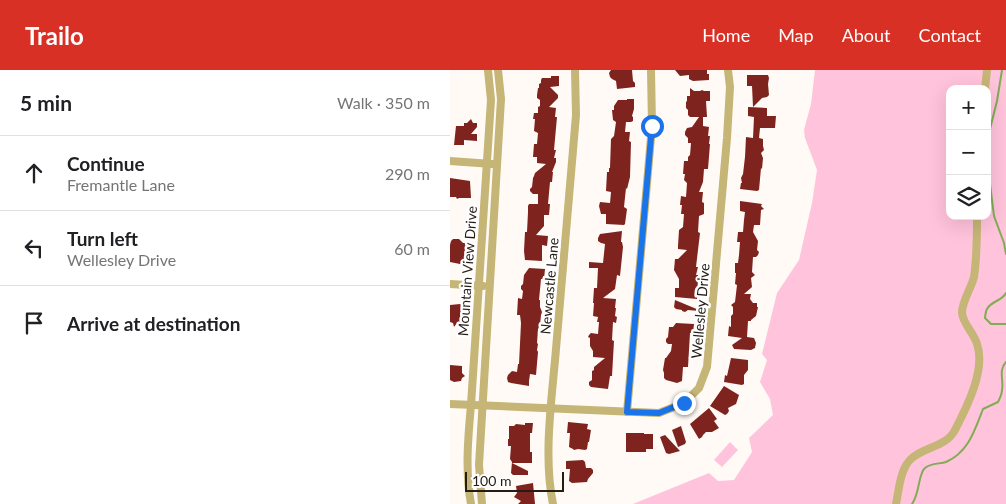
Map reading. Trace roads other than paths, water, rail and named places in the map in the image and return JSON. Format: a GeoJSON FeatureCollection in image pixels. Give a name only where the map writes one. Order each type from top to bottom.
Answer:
{"type":"FeatureCollection","features":[{"type":"Feature","properties":{"kind":"street","name":"Mountain View Drive"},"geometry":{"type":"LineString","coordinates":[[471,504],[469,492],[468,430],[472,405],[487,164],[490,100],[488,70]]}},
{"type":"Feature","properties":{"kind":"street","name":"Mountain View Drive"},"geometry":{"type":"LineString","coordinates":[[482,504],[479,465],[501,99],[498,70]]}},
{"type":"Feature","properties":{"kind":"street","name":"Newcastle Lane"},"geometry":{"type":"LineString","coordinates":[[553,504],[548,461],[576,115],[575,70]]}},
{"type":"Feature","properties":{"kind":"street"},"geometry":{"type":"LineString","coordinates":[[627,412],[652,126],[652,70]]}},
{"type":"Feature","properties":{"kind":"street","name":"Wellesley Drive"},"geometry":{"type":"LineString","coordinates":[[450,404],[659,413],[684,403],[698,388],[708,368],[727,138],[730,87],[728,70]]}},
{"type":"Feature","properties":{"kind":"street"},"geometry":{"type":"LineString","coordinates":[[985,85],[987,70]]}},
{"type":"Feature","properties":{"kind":"street"},"geometry":{"type":"LineString","coordinates":[[450,161],[497,164]]}},
{"type":"Feature","properties":{"kind":"street"},"geometry":{"type":"LineString","coordinates":[[896,504],[901,479],[911,458],[942,444],[949,438],[955,431],[976,383],[980,357],[979,349],[962,314],[973,278],[976,258],[977,220]]}},
{"type":"Feature","properties":{"kind":"street"},"geometry":{"type":"LineString","coordinates":[[450,284],[490,286]]}},
{"type":"Feature","properties":{"kind":"waterway"},"geometry":{"type":"LineString","coordinates":[[1002,70],[988,137],[987,160],[994,216],[1006,254]]}},
{"type":"Feature","properties":{"kind":"waterway"},"geometry":{"type":"LineString","coordinates":[[1006,293],[1002,298],[989,306],[985,318],[991,324],[1006,324]]}},
{"type":"Feature","properties":{"kind":"waterway"},"geometry":{"type":"LineString","coordinates":[[912,504],[925,468],[954,458],[966,446],[983,409],[998,402],[1002,392],[1002,369],[1006,362]]}}]}
